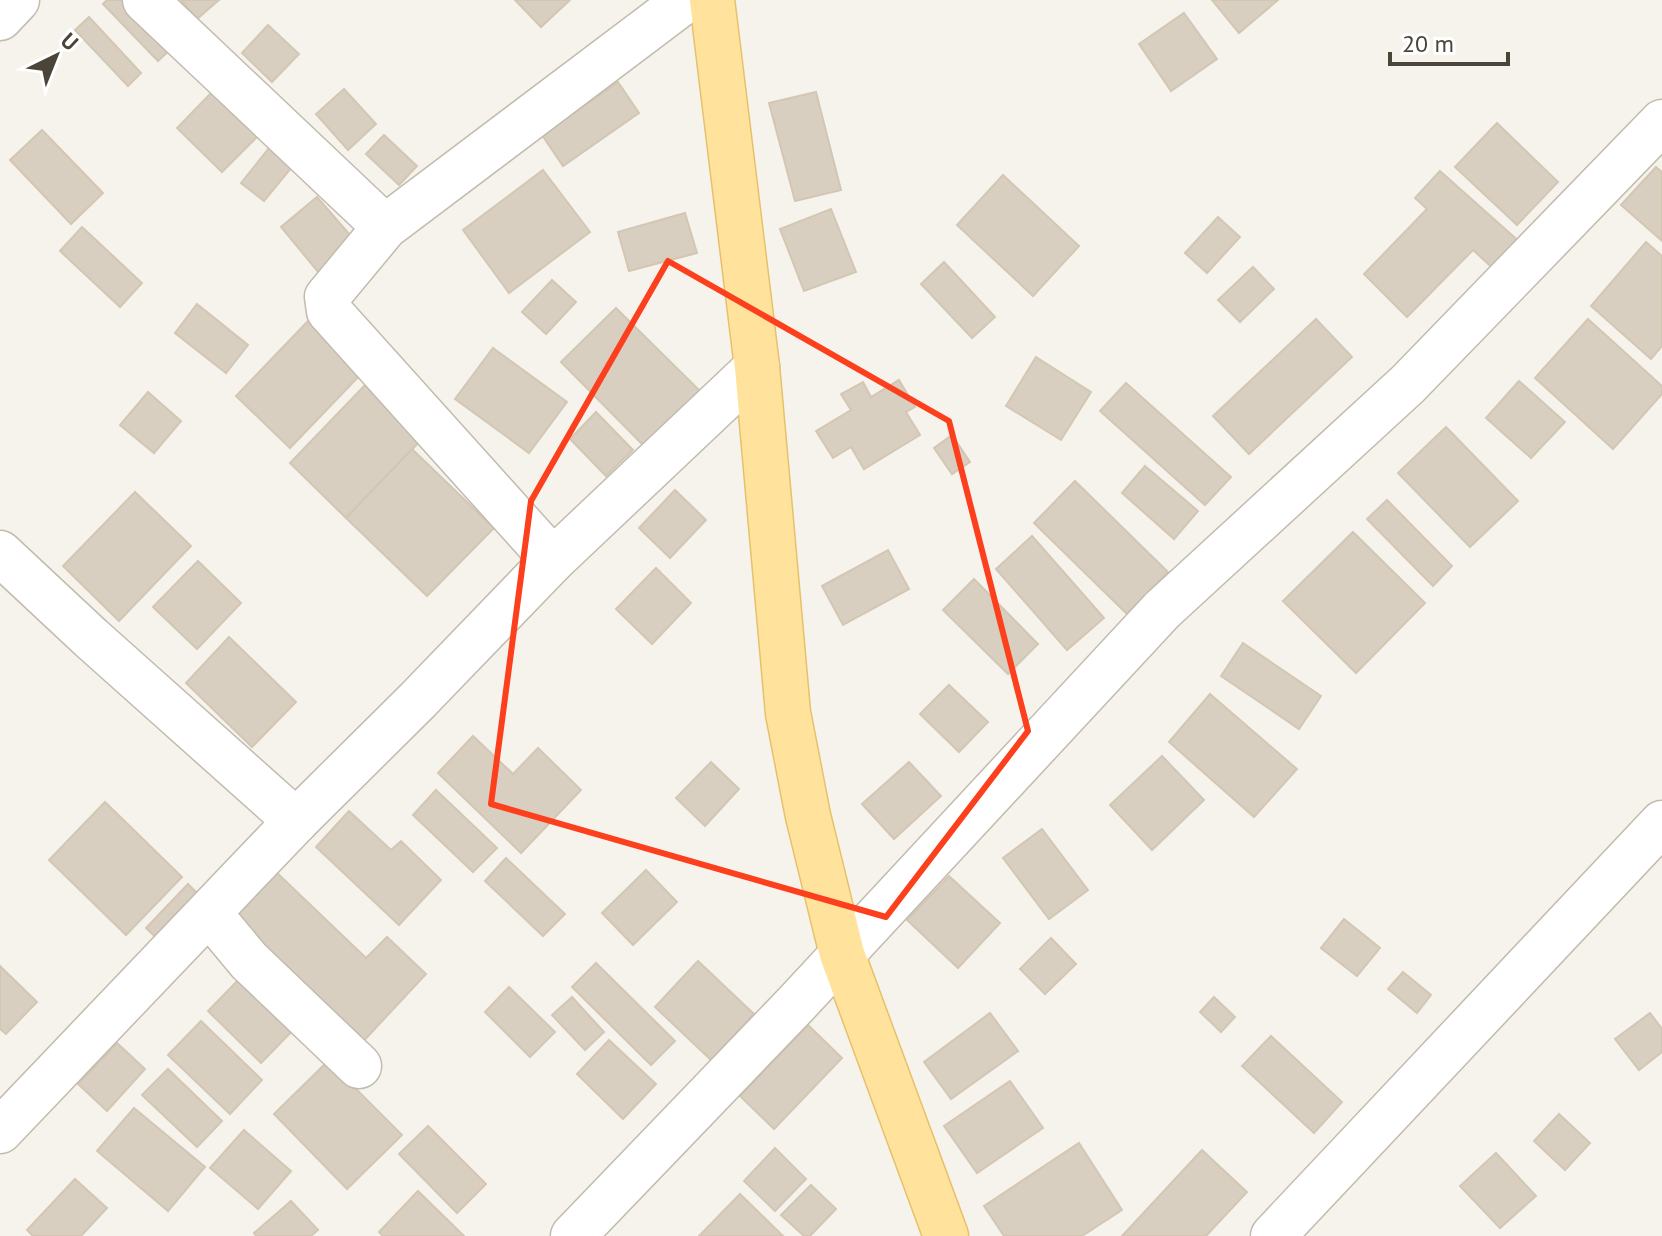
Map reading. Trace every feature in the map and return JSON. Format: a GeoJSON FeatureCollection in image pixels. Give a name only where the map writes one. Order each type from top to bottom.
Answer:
{"type":"FeatureCollection","features":[{"type":"Feature","properties":{"kind":"main road"},"geometry":{"type":"LineString","coordinates":[[712,0],[757,367],[788,713],[808,816],[842,954],[946,1236]]}},
{"type":"Feature","properties":{"kind":"street"},"geometry":{"type":"LineString","coordinates":[[0,18],[17,0]]}},
{"type":"Feature","properties":{"kind":"street"},"geometry":{"type":"LineString","coordinates":[[145,0],[385,227]]}},
{"type":"Feature","properties":{"kind":"street"},"geometry":{"type":"LineString","coordinates":[[553,560],[326,305],[327,297],[385,227],[686,0]]}},
{"type":"Feature","properties":{"kind":"street"},"geometry":{"type":"LineString","coordinates":[[573,1236],[842,954],[1162,610],[1408,384],[1662,122]]}},
{"type":"Feature","properties":{"kind":"street"},"geometry":{"type":"LineString","coordinates":[[0,1131],[296,821],[553,560],[757,367]]}},
{"type":"Feature","properties":{"kind":"street"},"geometry":{"type":"LineString","coordinates":[[0,553],[296,821]]}},
{"type":"Feature","properties":{"kind":"street"},"geometry":{"type":"LineString","coordinates":[[1273,1236],[1662,823]]}},
{"type":"Feature","properties":{"kind":"street"},"geometry":{"type":"LineString","coordinates":[[209,913],[249,961],[359,1066]]}},
{"type":"Feature","properties":{"kind":"highlighted area"},"geometry":{"type":"Polygon","coordinates":[[[668,261],[949,421],[1028,731],[886,917],[491,804],[531,501],[668,261]]]}},
{"type":"Feature","properties":{"kind":"building"},"geometry":{"type":"Polygon","coordinates":[[[107,0],[127,0],[172,48],[158,61],[103,4],[107,0]]]}},
{"type":"Feature","properties":{"kind":"building"},"geometry":{"type":"Polygon","coordinates":[[[181,0],[219,0],[197,19],[181,0]]]}},
{"type":"Feature","properties":{"kind":"building"},"geometry":{"type":"Polygon","coordinates":[[[515,0],[570,0],[541,27],[515,0]]]}},
{"type":"Feature","properties":{"kind":"building"},"geometry":{"type":"Polygon","coordinates":[[[1212,0],[1278,0],[1239,33],[1212,0]]]}},
{"type":"Feature","properties":{"kind":"building"},"geometry":{"type":"Polygon","coordinates":[[[1184,13],[1217,59],[1171,91],[1139,44],[1184,13]]]}},
{"type":"Feature","properties":{"kind":"building"},"geometry":{"type":"Polygon","coordinates":[[[89,17],[141,73],[128,86],[75,30],[89,17]]]}},
{"type":"Feature","properties":{"kind":"building"},"geometry":{"type":"Polygon","coordinates":[[[268,25],[299,54],[272,82],[242,53],[268,25]]]}},
{"type":"Feature","properties":{"kind":"building"},"geometry":{"type":"Polygon","coordinates":[[[618,82],[639,113],[563,166],[542,135],[618,82]]]}},
{"type":"Feature","properties":{"kind":"building"},"geometry":{"type":"Polygon","coordinates":[[[216,88],[261,133],[222,172],[177,128],[216,88]]]}},
{"type":"Feature","properties":{"kind":"building"},"geometry":{"type":"Polygon","coordinates":[[[344,89],[376,124],[348,150],[316,114],[344,89]]]}},
{"type":"Feature","properties":{"kind":"building"},"geometry":{"type":"Polygon","coordinates":[[[816,92],[841,190],[795,201],[769,103],[816,92]]]}},
{"type":"Feature","properties":{"kind":"building"},"geometry":{"type":"Polygon","coordinates":[[[1497,123],[1558,182],[1517,225],[1455,167],[1497,123]]]}},
{"type":"Feature","properties":{"kind":"building"},"geometry":{"type":"Polygon","coordinates":[[[42,130],[103,193],[71,224],[10,160],[42,130]]]}},
{"type":"Feature","properties":{"kind":"building"},"geometry":{"type":"Polygon","coordinates":[[[384,135],[417,166],[399,185],[366,154],[384,135]]]}},
{"type":"Feature","properties":{"kind":"building"},"geometry":{"type":"Polygon","coordinates":[[[269,148],[292,167],[264,201],[241,183],[269,148]]]}},
{"type":"Feature","properties":{"kind":"building"},"geometry":{"type":"Polygon","coordinates":[[[1656,167],[1662,172],[1662,241],[1621,205],[1656,167]]]}},
{"type":"Feature","properties":{"kind":"building"},"geometry":{"type":"Polygon","coordinates":[[[543,170],[590,232],[509,293],[463,230],[543,170]]]}},
{"type":"Feature","properties":{"kind":"building"},"geometry":{"type":"Polygon","coordinates":[[[1440,171],[1522,244],[1497,272],[1473,250],[1407,317],[1364,274],[1427,209],[1415,198],[1440,171]]]}},
{"type":"Feature","properties":{"kind":"building"},"geometry":{"type":"Polygon","coordinates":[[[1003,175],[1079,246],[1033,296],[957,225],[1003,175]]]}},
{"type":"Feature","properties":{"kind":"building"},"geometry":{"type":"Polygon","coordinates":[[[317,197],[356,242],[319,273],[281,227],[317,197]]]}},
{"type":"Feature","properties":{"kind":"building"},"geometry":{"type":"Polygon","coordinates":[[[831,209],[856,272],[804,291],[780,229],[831,209]]]}},
{"type":"Feature","properties":{"kind":"building"},"geometry":{"type":"Polygon","coordinates":[[[685,213],[697,253],[629,271],[618,232],[685,213]]]}},
{"type":"Feature","properties":{"kind":"building"},"geometry":{"type":"Polygon","coordinates":[[[1218,217],[1240,237],[1207,273],[1185,253],[1218,217]]]}},
{"type":"Feature","properties":{"kind":"building"},"geometry":{"type":"Polygon","coordinates":[[[82,227],[142,283],[120,307],[60,251],[82,227]]]}},
{"type":"Feature","properties":{"kind":"building"},"geometry":{"type":"Polygon","coordinates":[[[1646,242],[1662,256],[1662,346],[1651,359],[1591,306],[1646,242]]]}},
{"type":"Feature","properties":{"kind":"building"},"geometry":{"type":"Polygon","coordinates":[[[944,262],[995,317],[972,338],[921,284],[944,262]]]}},
{"type":"Feature","properties":{"kind":"building"},"geometry":{"type":"Polygon","coordinates":[[[1253,267],[1274,289],[1240,322],[1218,300],[1253,267]]]}},
{"type":"Feature","properties":{"kind":"building"},"geometry":{"type":"Polygon","coordinates":[[[552,280],[576,302],[546,334],[522,312],[552,280]]]}},
{"type":"Feature","properties":{"kind":"building"},"geometry":{"type":"Polygon","coordinates":[[[197,304],[248,345],[226,373],[175,333],[197,304]]]}},
{"type":"Feature","properties":{"kind":"building"},"geometry":{"type":"Polygon","coordinates":[[[616,308],[703,394],[647,449],[561,362],[616,308]]]}},
{"type":"Feature","properties":{"kind":"building"},"geometry":{"type":"Polygon","coordinates":[[[1316,319],[1352,357],[1249,454],[1213,416],[1316,319]]]}},
{"type":"Feature","properties":{"kind":"building"},"geometry":{"type":"Polygon","coordinates":[[[1588,319],[1662,386],[1662,394],[1613,449],[1535,378],[1588,319]]]}},
{"type":"Feature","properties":{"kind":"building"},"geometry":{"type":"Polygon","coordinates":[[[309,320],[363,372],[290,448],[236,396],[309,320]]]}},
{"type":"Feature","properties":{"kind":"building"},"geometry":{"type":"Polygon","coordinates":[[[493,348],[567,402],[529,453],[455,399],[493,348]]]}},
{"type":"Feature","properties":{"kind":"building"},"geometry":{"type":"Polygon","coordinates":[[[1036,357],[1091,392],[1061,440],[1006,406],[1036,357]]]}},
{"type":"Feature","properties":{"kind":"building"},"geometry":{"type":"Polygon","coordinates":[[[899,380],[915,407],[906,412],[920,435],[864,469],[851,447],[833,458],[816,431],[851,410],[841,394],[863,382],[871,397],[899,380]]]}},
{"type":"Feature","properties":{"kind":"building"},"geometry":{"type":"Polygon","coordinates":[[[1519,381],[1565,422],[1531,458],[1486,418],[1519,381]]]}},
{"type":"Feature","properties":{"kind":"building"},"geometry":{"type":"Polygon","coordinates":[[[368,382],[424,437],[346,518],[290,463],[368,382]]]}},
{"type":"Feature","properties":{"kind":"building"},"geometry":{"type":"Polygon","coordinates":[[[1126,383],[1231,477],[1205,505],[1100,411],[1126,383]]]}},
{"type":"Feature","properties":{"kind":"building"},"geometry":{"type":"Polygon","coordinates":[[[148,392],[181,421],[154,453],[120,425],[148,392]]]}},
{"type":"Feature","properties":{"kind":"building"},"geometry":{"type":"Polygon","coordinates":[[[596,412],[633,450],[606,476],[570,439],[596,412]]]}},
{"type":"Feature","properties":{"kind":"building"},"geometry":{"type":"Polygon","coordinates":[[[1446,427],[1518,501],[1470,547],[1398,473],[1446,427]]]}},
{"type":"Feature","properties":{"kind":"building"},"geometry":{"type":"Polygon","coordinates":[[[952,435],[970,462],[952,474],[934,448],[952,435]]]}},
{"type":"Feature","properties":{"kind":"building"},"geometry":{"type":"Polygon","coordinates":[[[412,449],[494,528],[427,596],[346,518],[412,449]]]}},
{"type":"Feature","properties":{"kind":"building"},"geometry":{"type":"Polygon","coordinates":[[[1145,466],[1198,511],[1174,539],[1122,493],[1145,466]]]}},
{"type":"Feature","properties":{"kind":"building"},"geometry":{"type":"Polygon","coordinates":[[[1075,481],[1168,572],[1127,614],[1034,523],[1075,481]]]}},
{"type":"Feature","properties":{"kind":"building"},"geometry":{"type":"Polygon","coordinates":[[[675,490],[706,520],[670,558],[639,528],[675,490]]]}},
{"type":"Feature","properties":{"kind":"building"},"geometry":{"type":"Polygon","coordinates":[[[135,492],[191,546],[119,621],[63,566],[135,492]]]}},
{"type":"Feature","properties":{"kind":"building"},"geometry":{"type":"Polygon","coordinates":[[[1387,500],[1452,566],[1433,586],[1367,519],[1387,500]]]}},
{"type":"Feature","properties":{"kind":"building"},"geometry":{"type":"Polygon","coordinates":[[[1353,532],[1425,603],[1356,673],[1283,601],[1353,532]]]}},
{"type":"Feature","properties":{"kind":"building"},"geometry":{"type":"Polygon","coordinates":[[[1032,536],[1104,618],[1067,650],[996,569],[1032,536]]]}},
{"type":"Feature","properties":{"kind":"building"},"geometry":{"type":"Polygon","coordinates":[[[888,550],[909,589],[843,625],[822,586],[888,550]]]}},
{"type":"Feature","properties":{"kind":"building"},"geometry":{"type":"Polygon","coordinates":[[[198,561],[241,603],[197,649],[153,607],[198,561]]]}},
{"type":"Feature","properties":{"kind":"building"},"geometry":{"type":"Polygon","coordinates":[[[656,568],[691,603],[652,644],[616,609],[656,568]]]}},
{"type":"Feature","properties":{"kind":"building"},"geometry":{"type":"Polygon","coordinates":[[[974,579],[1038,644],[1008,674],[943,610],[974,579]]]}},
{"type":"Feature","properties":{"kind":"building"},"geometry":{"type":"Polygon","coordinates":[[[229,637],[296,702],[252,747],[186,683],[229,637]]]}},
{"type":"Feature","properties":{"kind":"building"},"geometry":{"type":"Polygon","coordinates":[[[1243,643],[1321,696],[1299,729],[1221,676],[1243,643]]]}},
{"type":"Feature","properties":{"kind":"building"},"geometry":{"type":"Polygon","coordinates":[[[949,685],[988,722],[959,752],[920,714],[949,685]]]}},
{"type":"Feature","properties":{"kind":"building"},"geometry":{"type":"Polygon","coordinates":[[[1210,694],[1297,769],[1254,817],[1169,742],[1210,694]]]}},
{"type":"Feature","properties":{"kind":"building"},"geometry":{"type":"Polygon","coordinates":[[[473,736],[513,774],[538,748],[581,790],[521,853],[438,773],[473,736]]]}},
{"type":"Feature","properties":{"kind":"building"},"geometry":{"type":"Polygon","coordinates":[[[1162,756],[1204,800],[1152,850],[1110,805],[1162,756]]]}},
{"type":"Feature","properties":{"kind":"building"},"geometry":{"type":"Polygon","coordinates":[[[711,762],[739,789],[705,826],[676,798],[711,762]]]}},
{"type":"Feature","properties":{"kind":"building"},"geometry":{"type":"Polygon","coordinates":[[[909,762],[941,796],[894,839],[862,804],[909,762]]]}},
{"type":"Feature","properties":{"kind":"building"},"geometry":{"type":"Polygon","coordinates":[[[436,790],[497,848],[473,872],[413,815],[436,790]]]}},
{"type":"Feature","properties":{"kind":"building"},"geometry":{"type":"Polygon","coordinates":[[[105,802],[182,877],[126,935],[49,860],[105,802]]]}},
{"type":"Feature","properties":{"kind":"building"},"geometry":{"type":"Polygon","coordinates":[[[349,811],[391,850],[401,841],[441,880],[399,925],[316,847],[349,811]]]}},
{"type":"Feature","properties":{"kind":"building"},"geometry":{"type":"Polygon","coordinates":[[[1042,829],[1088,890],[1049,919],[1003,858],[1042,829]]]}},
{"type":"Feature","properties":{"kind":"building"},"geometry":{"type":"Polygon","coordinates":[[[506,858],[565,914],[543,936],[485,881],[506,858]]]}},
{"type":"Feature","properties":{"kind":"building"},"geometry":{"type":"Polygon","coordinates":[[[274,870],[366,958],[387,937],[426,974],[358,1047],[225,919],[274,870]]]}},
{"type":"Feature","properties":{"kind":"building"},"geometry":{"type":"Polygon","coordinates":[[[646,870],[677,902],[633,945],[602,913],[646,870]]]}},
{"type":"Feature","properties":{"kind":"building"},"geometry":{"type":"Polygon","coordinates":[[[949,876],[1000,923],[958,968],[907,920],[949,876]]]}},
{"type":"Feature","properties":{"kind":"building"},"geometry":{"type":"Polygon","coordinates":[[[188,884],[207,903],[166,947],[146,928],[188,884]]]}},
{"type":"Feature","properties":{"kind":"building"},"geometry":{"type":"Polygon","coordinates":[[[1344,919],[1380,948],[1357,976],[1321,948],[1344,919]]]}},
{"type":"Feature","properties":{"kind":"building"},"geometry":{"type":"Polygon","coordinates":[[[1051,938],[1076,964],[1045,994],[1020,969],[1051,938]]]}},
{"type":"Feature","properties":{"kind":"building"},"geometry":{"type":"Polygon","coordinates":[[[698,961],[754,1014],[711,1060],[655,1007],[698,961]]]}},
{"type":"Feature","properties":{"kind":"building"},"geometry":{"type":"Polygon","coordinates":[[[596,963],[675,1041],[651,1065],[572,987],[596,963]]]}},
{"type":"Feature","properties":{"kind":"building"},"geometry":{"type":"Polygon","coordinates":[[[0,966],[37,1002],[6,1034],[0,1029],[0,966]]]}},
{"type":"Feature","properties":{"kind":"building"},"geometry":{"type":"Polygon","coordinates":[[[247,971],[300,1023],[261,1063],[208,1011],[247,971]]]}},
{"type":"Feature","properties":{"kind":"building"},"geometry":{"type":"Polygon","coordinates":[[[1403,972],[1431,995],[1417,1013],[1388,989],[1403,972]]]}},
{"type":"Feature","properties":{"kind":"building"},"geometry":{"type":"Polygon","coordinates":[[[509,987],[555,1032],[530,1057],[485,1012],[509,987]]]}},
{"type":"Feature","properties":{"kind":"building"},"geometry":{"type":"Polygon","coordinates":[[[572,997],[604,1032],[585,1050],[552,1015],[572,997]]]}},
{"type":"Feature","properties":{"kind":"building"},"geometry":{"type":"Polygon","coordinates":[[[1214,997],[1235,1017],[1221,1032],[1200,1012],[1214,997]]]}},
{"type":"Feature","properties":{"kind":"building"},"geometry":{"type":"Polygon","coordinates":[[[990,1013],[1018,1051],[951,1099],[924,1062],[990,1013]]]}},
{"type":"Feature","properties":{"kind":"building"},"geometry":{"type":"Polygon","coordinates":[[[1650,1013],[1662,1029],[1662,1052],[1639,1070],[1615,1039],[1650,1013]]]}},
{"type":"Feature","properties":{"kind":"building"},"geometry":{"type":"Polygon","coordinates":[[[201,1021],[262,1080],[230,1114],[168,1055],[201,1021]]]}},
{"type":"Feature","properties":{"kind":"building"},"geometry":{"type":"Polygon","coordinates":[[[808,1025],[842,1058],[774,1129],[740,1096],[808,1025]]]}},
{"type":"Feature","properties":{"kind":"building"},"geometry":{"type":"Polygon","coordinates":[[[1271,1036],[1342,1102],[1314,1133],[1242,1066],[1271,1036]]]}},
{"type":"Feature","properties":{"kind":"building"},"geometry":{"type":"Polygon","coordinates":[[[609,1040],[656,1084],[623,1119],[577,1074],[609,1040]]]}},
{"type":"Feature","properties":{"kind":"building"},"geometry":{"type":"Polygon","coordinates":[[[117,1043],[145,1069],[107,1111],[78,1084],[117,1043]]]}},
{"type":"Feature","properties":{"kind":"building"},"geometry":{"type":"Polygon","coordinates":[[[328,1061],[402,1135],[347,1189],[274,1114],[328,1061]]]}},
{"type":"Feature","properties":{"kind":"building"},"geometry":{"type":"Polygon","coordinates":[[[168,1069],[222,1121],[197,1147],[142,1095],[168,1069]]]}},
{"type":"Feature","properties":{"kind":"building"},"geometry":{"type":"Polygon","coordinates":[[[1010,1081],[1043,1128],[977,1173],[944,1126],[1010,1081]]]}},
{"type":"Feature","properties":{"kind":"building"},"geometry":{"type":"Polygon","coordinates":[[[134,1108],[205,1167],[168,1211],[97,1151],[134,1108]]]}},
{"type":"Feature","properties":{"kind":"building"},"geometry":{"type":"Polygon","coordinates":[[[1559,1114],[1590,1143],[1565,1170],[1534,1141],[1559,1114]]]}},
{"type":"Feature","properties":{"kind":"building"},"geometry":{"type":"Polygon","coordinates":[[[428,1126],[486,1184],[457,1213],[399,1154],[428,1126]]]}},
{"type":"Feature","properties":{"kind":"building"},"geometry":{"type":"Polygon","coordinates":[[[244,1130],[291,1171],[258,1209],[210,1168],[244,1130]]]}},
{"type":"Feature","properties":{"kind":"building"},"geometry":{"type":"Polygon","coordinates":[[[1079,1143],[1122,1210],[1082,1236],[1004,1236],[984,1206],[1079,1143]]]}},
{"type":"Feature","properties":{"kind":"building"},"geometry":{"type":"Polygon","coordinates":[[[775,1148],[806,1179],[775,1211],[744,1181],[775,1148]]]}},
{"type":"Feature","properties":{"kind":"building"},"geometry":{"type":"Polygon","coordinates":[[[1202,1150],[1247,1192],[1206,1236],[1122,1236],[1202,1150]]]}},
{"type":"Feature","properties":{"kind":"building"},"geometry":{"type":"Polygon","coordinates":[[[1496,1153],[1536,1196],[1500,1228],[1460,1186],[1496,1153]]]}},
{"type":"Feature","properties":{"kind":"building"},"geometry":{"type":"Polygon","coordinates":[[[75,1179],[107,1208],[81,1236],[33,1236],[27,1230],[75,1179]]]}},
{"type":"Feature","properties":{"kind":"building"},"geometry":{"type":"Polygon","coordinates":[[[811,1185],[836,1209],[810,1236],[804,1236],[781,1215],[811,1185]]]}},
{"type":"Feature","properties":{"kind":"building"},"geometry":{"type":"Polygon","coordinates":[[[418,1191],[464,1236],[383,1236],[379,1232],[418,1191]]]}},
{"type":"Feature","properties":{"kind":"building"},"geometry":{"type":"Polygon","coordinates":[[[740,1194],[783,1236],[699,1236],[740,1194]]]}},
{"type":"Feature","properties":{"kind":"building"},"geometry":{"type":"Polygon","coordinates":[[[291,1201],[318,1230],[311,1236],[256,1236],[254,1233],[291,1201]]]}}]}
